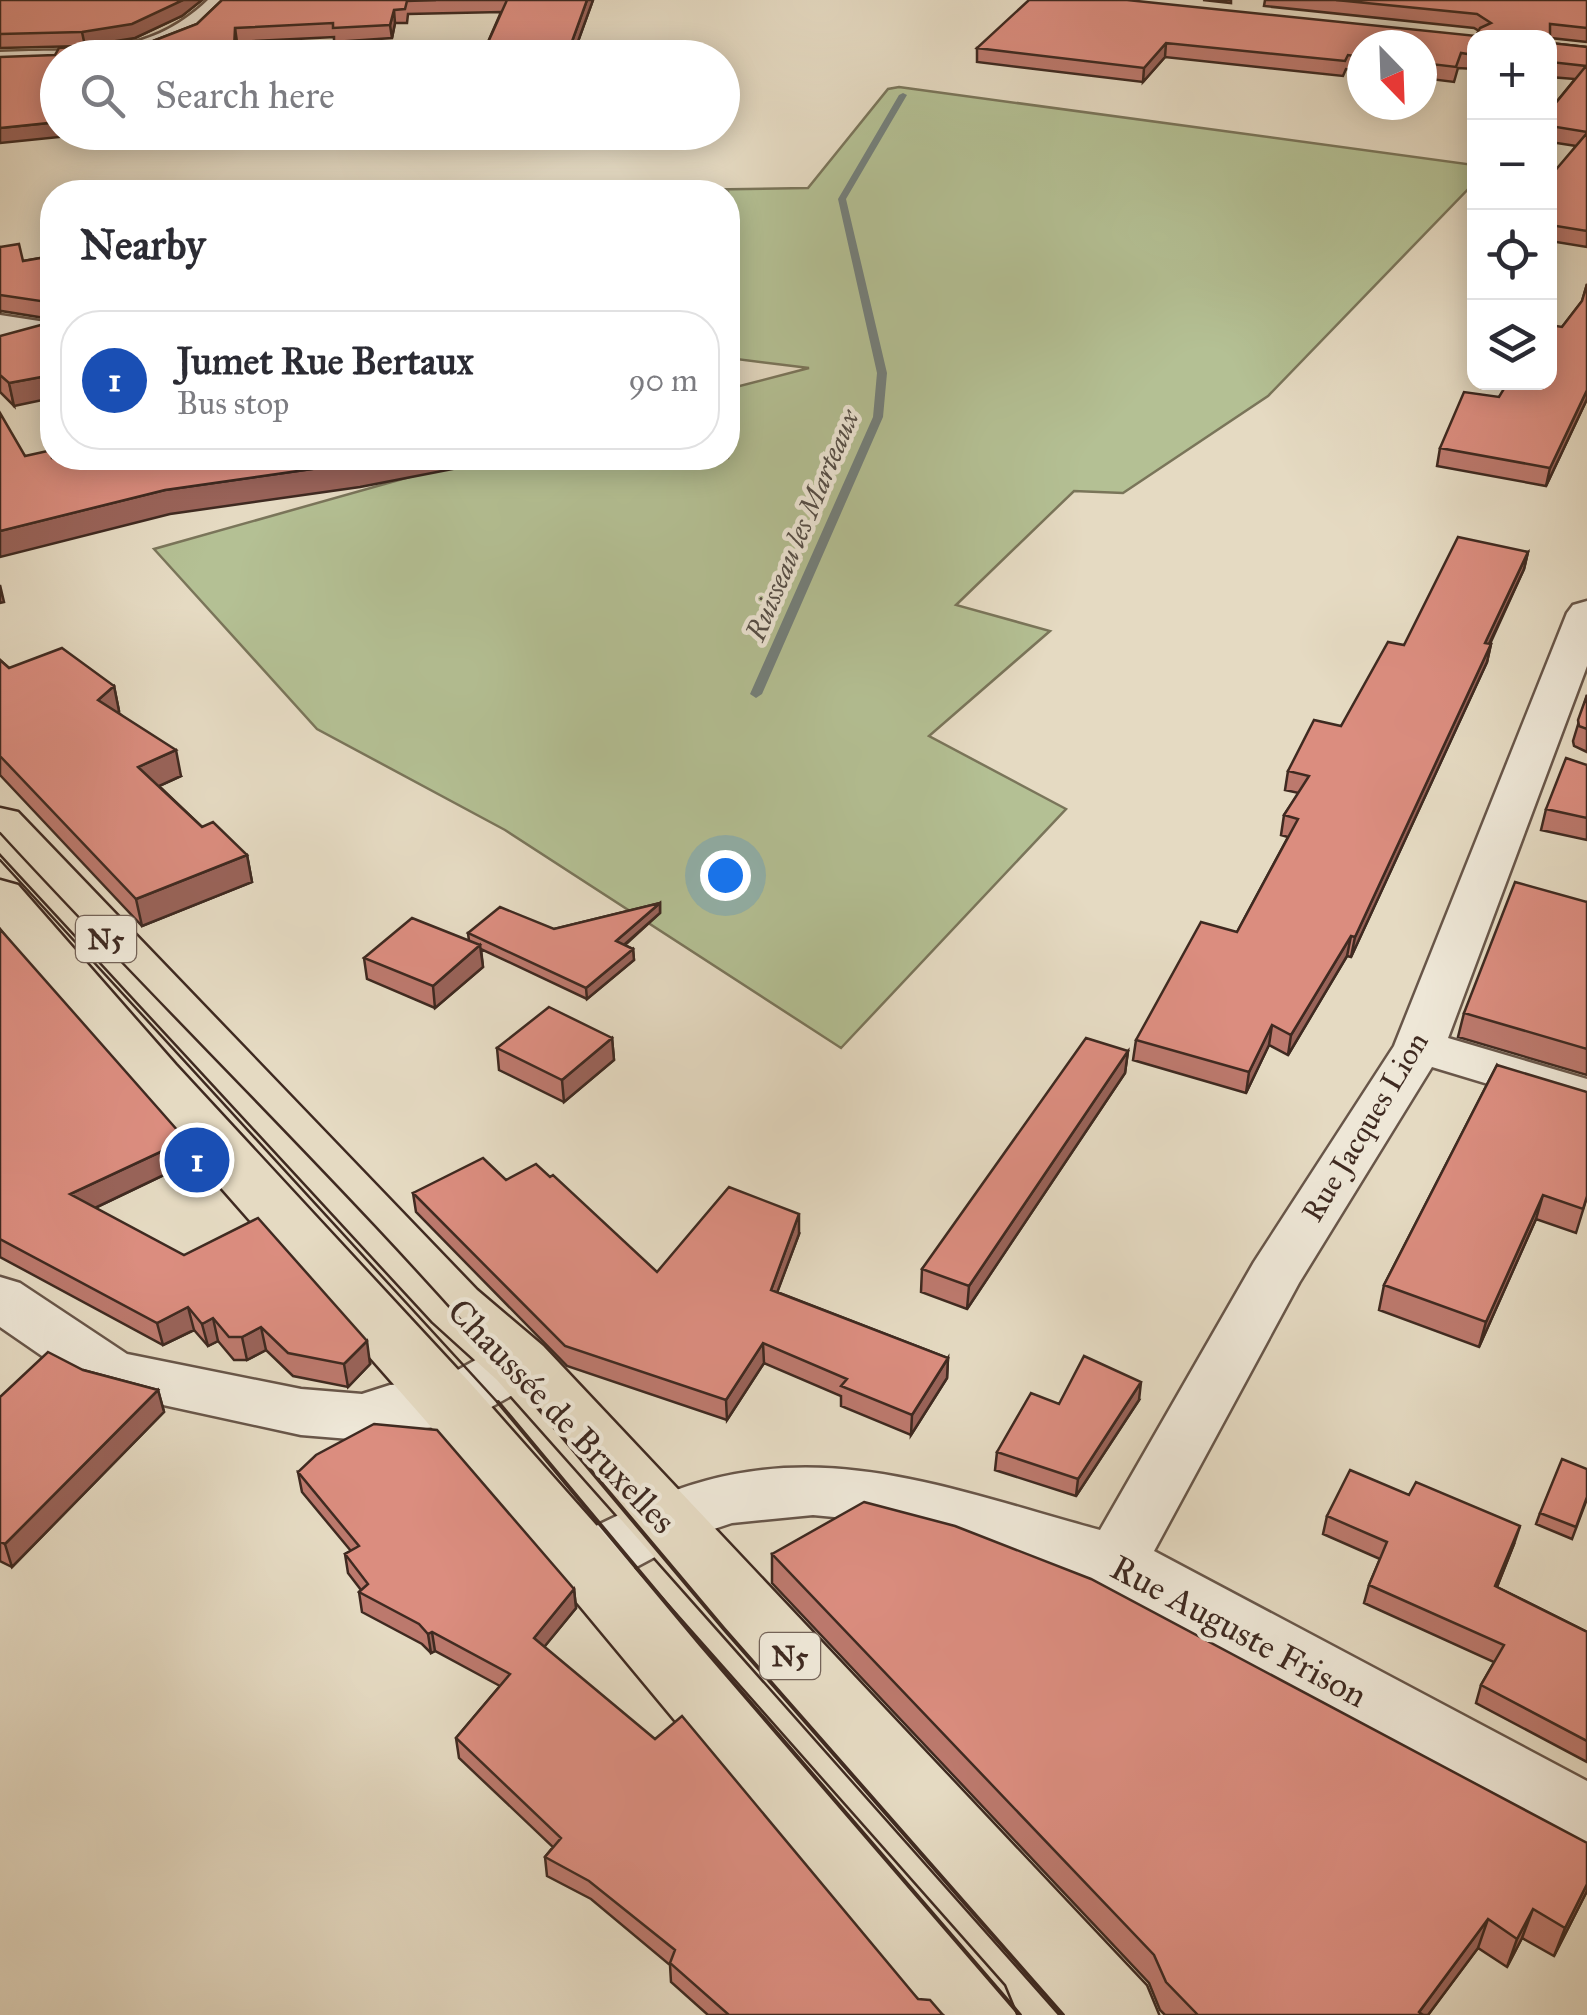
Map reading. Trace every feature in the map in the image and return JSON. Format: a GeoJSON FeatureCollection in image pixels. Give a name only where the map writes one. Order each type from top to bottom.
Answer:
{"type":"FeatureCollection","features":[{"type":"Feature","properties":{"kind":"main road","name":"Chaussée de Bruxelles"},"geometry":{"type":"LineString","coordinates":[[0,823],[456,1306],[520,1363],[1116,2015]]}},
{"type":"Feature","properties":{"kind":"main road","name":"N5"},"geometry":{"type":"LineString","coordinates":[[0,896],[156,1078],[448,1402],[974,2015]]}},
{"type":"Feature","properties":{"kind":"street"},"geometry":{"type":"LineString","coordinates":[[168,40],[186,32],[222,0]]}},
{"type":"Feature","properties":{"kind":"street"},"geometry":{"type":"LineString","coordinates":[[0,60],[40,57]]}},
{"type":"Feature","properties":{"kind":"street"},"geometry":{"type":"LineString","coordinates":[[0,325],[40,330]]}},
{"type":"Feature","properties":{"kind":"street","name":"Rue Jacques Lion"},"geometry":{"type":"LineString","coordinates":[[1116,1562],[1274,1276],[1418,1046],[1551,757],[1587,613]]}},
{"type":"Feature","properties":{"kind":"street"},"geometry":{"type":"LineString","coordinates":[[1418,1046],[1587,1097]]}},
{"type":"Feature","properties":{"kind":"street"},"geometry":{"type":"LineString","coordinates":[[0,1298],[112,1373],[301,1412],[362,1416],[390,1408],[448,1402],[520,1363]]}},
{"type":"Feature","properties":{"kind":"street","name":"Rue Auguste Frison"},"geometry":{"type":"LineString","coordinates":[[587,1562],[664,1522],[731,1498],[813,1490],[887,1496],[1116,1562],[1587,1817]]}},
{"type":"Feature","properties":{"kind":"green space"},"geometry":{"type":"Polygon","coordinates":[[[899,87],[1467,164],[1467,190],[1268,396],[1123,493],[1074,491],[956,605],[1050,631],[929,736],[1066,809],[841,1048],[505,830],[317,729],[154,549],[434,470],[740,470],[740,386],[809,368],[740,359],[740,189],[808,188],[888,89],[899,87]]]}},
{"type":"Feature","properties":{"kind":"building"},"geometry":{"type":"Polygon","coordinates":[[[0,0],[183,0],[132,24],[82,32],[0,34],[0,0]]]}},
{"type":"Feature","properties":{"kind":"building"},"geometry":{"type":"Polygon","coordinates":[[[222,0],[436,0],[407,1],[405,9],[394,10],[390,25],[333,28],[333,23],[235,28],[234,40],[156,40],[197,24],[222,0]]]}},
{"type":"Feature","properties":{"kind":"building"},"geometry":{"type":"Polygon","coordinates":[[[507,0],[587,0],[573,40],[489,40],[507,0]]]}},
{"type":"Feature","properties":{"kind":"building"},"geometry":{"type":"Polygon","coordinates":[[[1029,0],[1127,0],[1418,30],[1347,30],[1345,61],[1166,43],[1144,68],[977,48],[1029,0]]]}},
{"type":"Feature","properties":{"kind":"building"},"geometry":{"type":"Polygon","coordinates":[[[1336,0],[1587,0],[1587,28],[1550,24],[1550,30],[1479,30],[1491,23],[1477,14],[1336,0]]]}},
{"type":"Feature","properties":{"kind":"building"},"geometry":{"type":"Polygon","coordinates":[[[1437,32],[1467,35],[1467,54],[1461,53],[1456,67],[1437,65],[1437,32]]]}},
{"type":"Feature","properties":{"kind":"building"},"geometry":{"type":"Polygon","coordinates":[[[1557,44],[1587,47],[1587,132],[1557,127],[1557,101],[1586,66],[1557,63],[1557,44]]]}},
{"type":"Feature","properties":{"kind":"building"},"geometry":{"type":"Polygon","coordinates":[[[40,56],[40,124],[0,128],[0,57],[40,56]]]}},
{"type":"Feature","properties":{"kind":"building"},"geometry":{"type":"Polygon","coordinates":[[[1587,133],[1587,231],[1557,226],[1557,168],[1587,133]]]}},
{"type":"Feature","properties":{"kind":"building"},"geometry":{"type":"Polygon","coordinates":[[[19,244],[23,261],[40,258],[40,301],[0,295],[0,247],[19,244]]]}},
{"type":"Feature","properties":{"kind":"building"},"geometry":{"type":"Polygon","coordinates":[[[1587,284],[1587,390],[1550,468],[1440,448],[1464,392],[1499,397],[1503,390],[1557,390],[1557,326],[1562,327],[1582,301],[1587,284]]]}},
{"type":"Feature","properties":{"kind":"building"},"geometry":{"type":"Polygon","coordinates":[[[40,325],[40,377],[9,383],[0,375],[0,336],[40,325]]]}},
{"type":"Feature","properties":{"kind":"building"},"geometry":{"type":"Polygon","coordinates":[[[0,413],[25,456],[40,453],[40,470],[305,470],[165,490],[0,531],[0,413]]]}},
{"type":"Feature","properties":{"kind":"building"},"geometry":{"type":"Polygon","coordinates":[[[1458,537],[1528,552],[1485,643],[1491,644],[1355,937],[1351,936],[1291,1035],[1272,1025],[1249,1072],[1136,1040],[1201,922],[1237,932],[1298,819],[1284,815],[1309,776],[1288,771],[1314,720],[1341,726],[1388,642],[1404,645],[1458,537]]]}},
{"type":"Feature","properties":{"kind":"building"},"geometry":{"type":"Polygon","coordinates":[[[62,648],[114,686],[98,700],[176,750],[138,767],[202,827],[213,822],[247,855],[136,899],[0,756],[0,660],[9,668],[62,648]]]}},
{"type":"Feature","properties":{"kind":"building"},"geometry":{"type":"Polygon","coordinates":[[[1587,695],[1587,729],[1579,726],[1578,720],[1587,695]]]}},
{"type":"Feature","properties":{"kind":"building"},"geometry":{"type":"Polygon","coordinates":[[[1566,758],[1587,765],[1587,818],[1546,809],[1566,758]]]}},
{"type":"Feature","properties":{"kind":"building"},"geometry":{"type":"Polygon","coordinates":[[[1515,882],[1587,902],[1587,1049],[1464,1013],[1515,882]]]}},
{"type":"Feature","properties":{"kind":"building"},"geometry":{"type":"Polygon","coordinates":[[[660,903],[616,941],[633,949],[586,988],[468,933],[500,907],[554,929],[660,903]]]}},
{"type":"Feature","properties":{"kind":"building"},"geometry":{"type":"Polygon","coordinates":[[[412,918],[480,945],[433,986],[364,958],[412,918]]]}},
{"type":"Feature","properties":{"kind":"building"},"geometry":{"type":"Polygon","coordinates":[[[0,929],[186,1140],[70,1194],[184,1255],[258,1218],[367,1341],[344,1364],[288,1353],[261,1327],[242,1337],[229,1337],[213,1318],[202,1324],[188,1307],[157,1323],[0,1239],[0,929]]]}},
{"type":"Feature","properties":{"kind":"building"},"geometry":{"type":"Polygon","coordinates":[[[549,1007],[612,1038],[562,1080],[497,1048],[549,1007]]]}},
{"type":"Feature","properties":{"kind":"building"},"geometry":{"type":"Polygon","coordinates":[[[1086,1038],[1128,1051],[969,1286],[922,1269],[1086,1038]]]}},
{"type":"Feature","properties":{"kind":"building"},"geometry":{"type":"Polygon","coordinates":[[[1497,1065],[1587,1092],[1587,1196],[1583,1209],[1543,1195],[1486,1322],[1384,1285],[1497,1065]]]}},
{"type":"Feature","properties":{"kind":"building"},"geometry":{"type":"Polygon","coordinates":[[[483,1158],[506,1180],[536,1164],[550,1177],[553,1175],[657,1272],[729,1187],[799,1214],[771,1290],[948,1358],[912,1415],[841,1386],[847,1379],[763,1343],[726,1400],[565,1346],[413,1193],[483,1158]]]}},
{"type":"Feature","properties":{"kind":"building"},"geometry":{"type":"Polygon","coordinates":[[[48,1352],[83,1370],[158,1390],[5,1544],[0,1542],[0,1397],[48,1352]]]}},
{"type":"Feature","properties":{"kind":"building"},"geometry":{"type":"Polygon","coordinates":[[[1084,1356],[1141,1382],[1078,1479],[997,1452],[1031,1393],[1059,1404],[1084,1356]]]}},
{"type":"Feature","properties":{"kind":"building"},"geometry":{"type":"Polygon","coordinates":[[[374,1424],[437,1430],[574,1589],[534,1638],[655,1739],[682,1716],[918,1999],[930,2000],[943,2015],[729,2015],[670,1963],[675,1950],[589,1881],[545,1857],[561,1838],[456,1738],[510,1674],[432,1632],[428,1634],[419,1624],[359,1592],[368,1584],[345,1554],[359,1546],[298,1472],[316,1455],[374,1424]]]}},
{"type":"Feature","properties":{"kind":"building"},"geometry":{"type":"Polygon","coordinates":[[[1562,1459],[1587,1469],[1587,1497],[1576,1527],[1540,1513],[1562,1459]]]}},
{"type":"Feature","properties":{"kind":"building"},"geometry":{"type":"Polygon","coordinates":[[[1350,1470],[1409,1495],[1416,1482],[1520,1526],[1495,1586],[1587,1632],[1587,1741],[1481,1685],[1504,1645],[1369,1585],[1387,1542],[1327,1516],[1350,1470]]]}},
{"type":"Feature","properties":{"kind":"building"},"geometry":{"type":"Polygon","coordinates":[[[864,1502],[955,1526],[1091,1579],[1587,1843],[1587,1884],[1565,1928],[1533,1909],[1517,1939],[1488,1919],[1419,2012],[1423,2015],[1198,2015],[1166,1982],[1154,1955],[772,1554],[864,1502]]]}},
{"type":"Feature","properties":{"kind":"waterway","name":"Ruisseau les Marteaux"},"geometry":{"type":"LineString","coordinates":[[756,694],[878,417],[882,373],[842,199],[903,95]]}},
{"type":"Feature","properties":{"kind":"tram line"},"geometry":{"type":"LineString","coordinates":[[0,833],[405,1258],[535,1405]]}},
{"type":"Feature","properties":{"kind":"tram line"},"geometry":{"type":"LineString","coordinates":[[0,860],[500,1405]]}},
{"type":"Feature","properties":{"kind":"tram line"},"geometry":{"type":"LineString","coordinates":[[498,1402],[700,1644],[1020,2015]]}},
{"type":"Feature","properties":{"kind":"tram line"},"geometry":{"type":"LineString","coordinates":[[533,1402],[724,1629],[1063,2015]]}},
{"type":"Feature","properties":{"kind":"place","name":"Jumet Rue Bertaux"},"geometry":{"type":"Point","coordinates":[197,1160]}}]}
